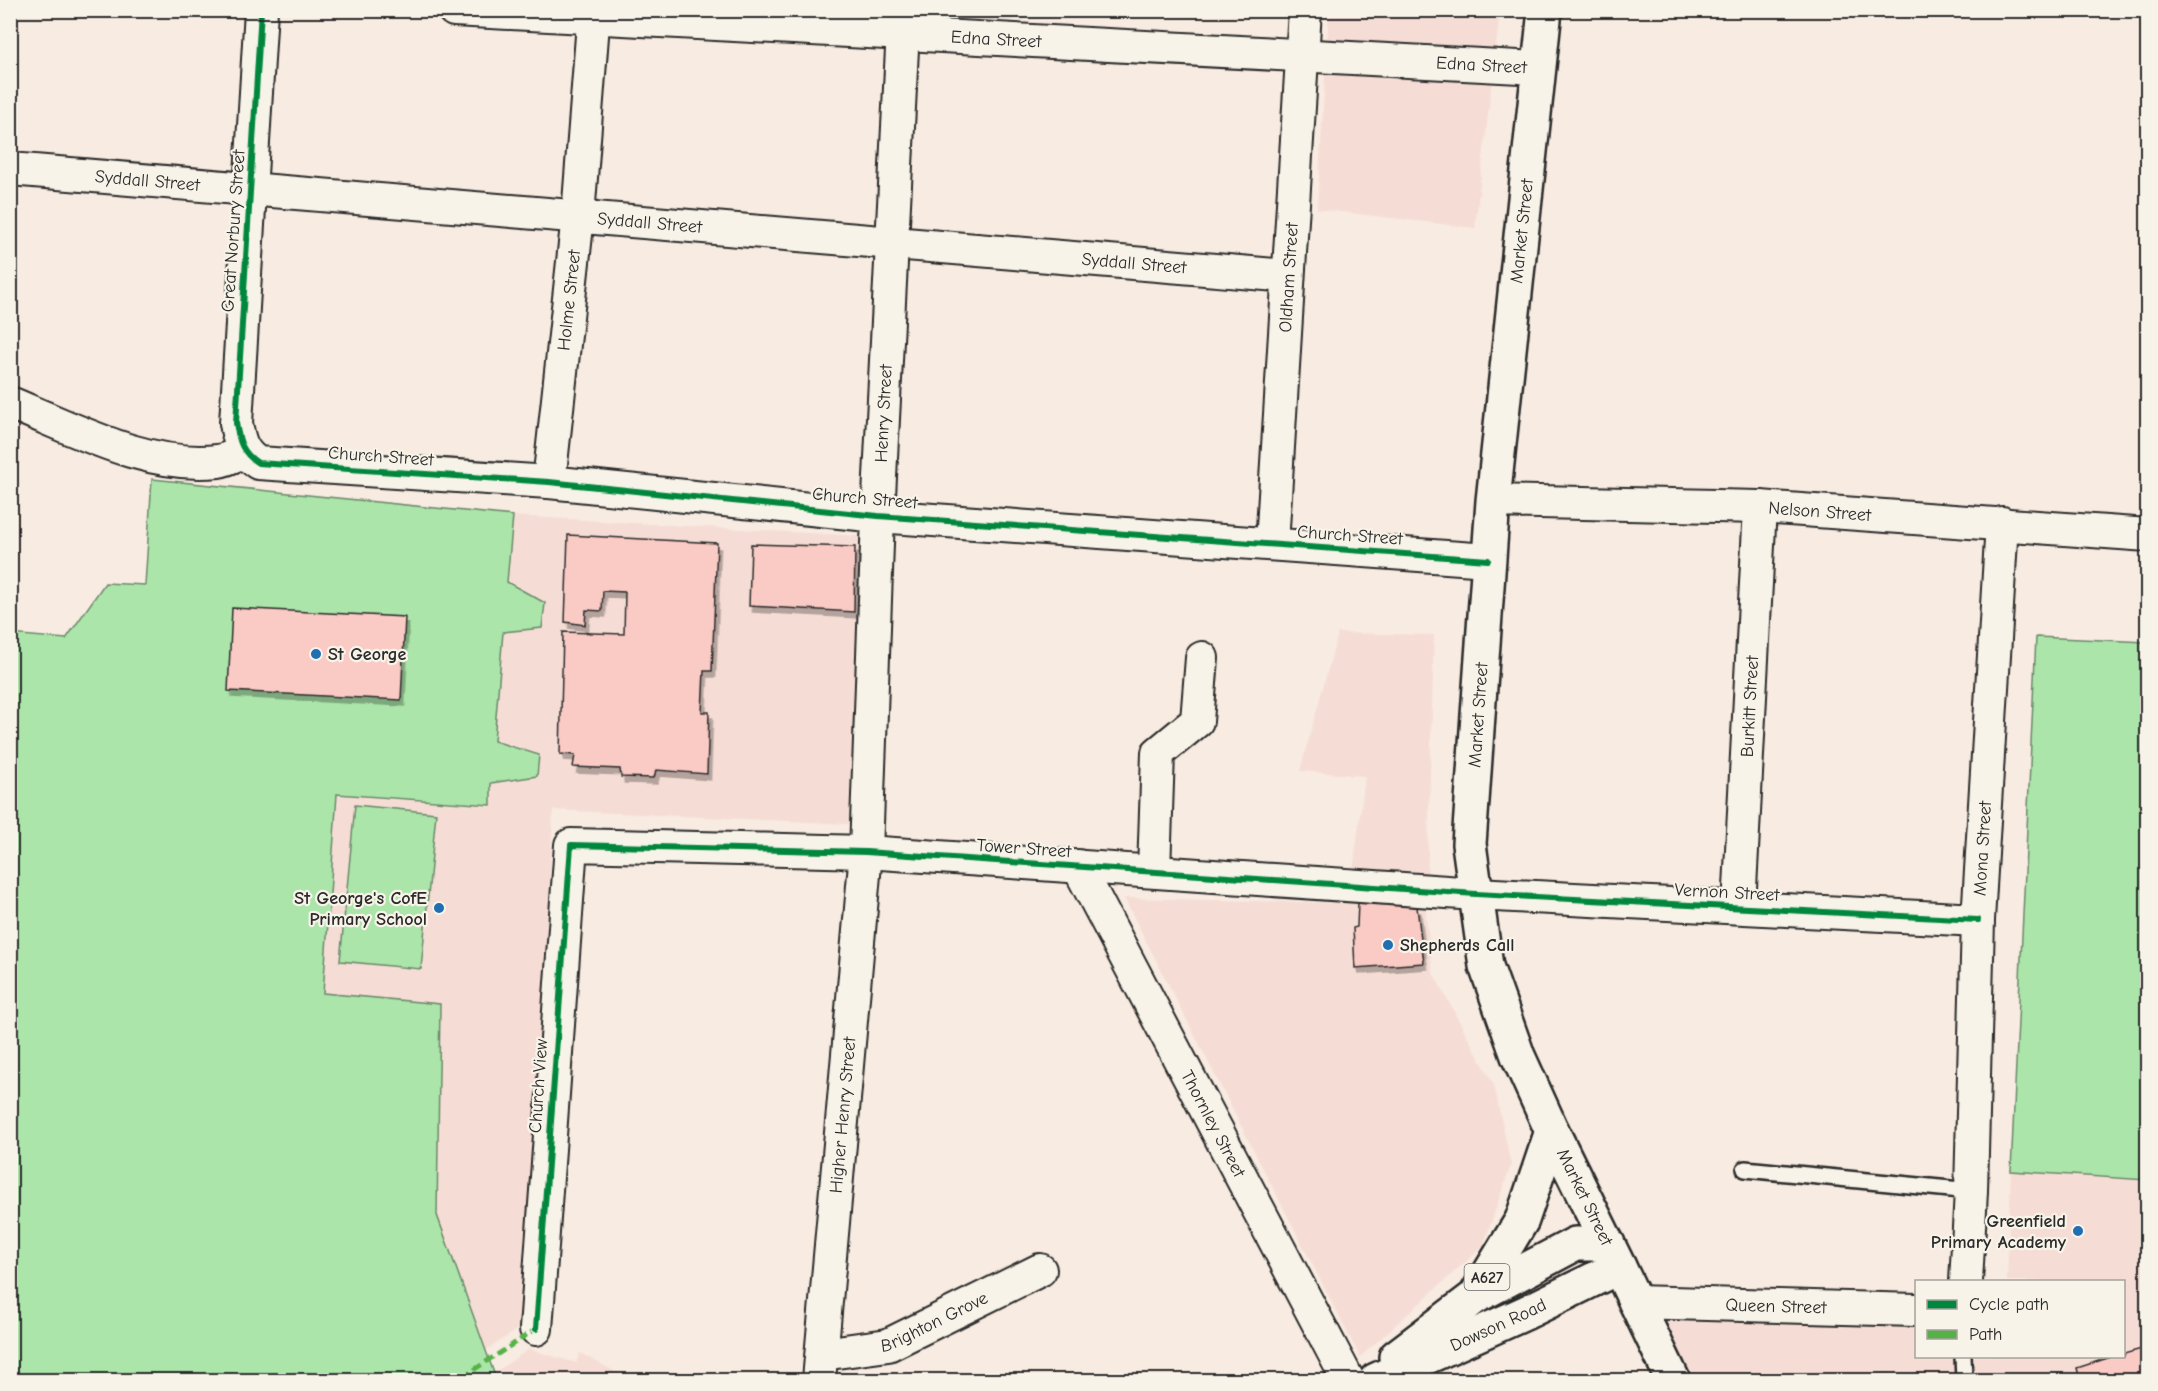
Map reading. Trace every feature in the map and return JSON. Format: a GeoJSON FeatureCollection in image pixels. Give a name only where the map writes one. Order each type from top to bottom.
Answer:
{"type":"FeatureCollection","features":[{"type":"Feature","properties":{"kind":"main road","name":"Market Street"},"geometry":{"type":"LineString","coordinates":[[1545,10],[1493,501],[1469,844],[1486,966],[1518,1056],[1673,1380]]}},
{"type":"Feature","properties":{"kind":"main road","name":"Dowson Road"},"geometry":{"type":"LineString","coordinates":[[1366,1380],[1475,1297],[1522,1220],[1552,1131]]}},
{"type":"Feature","properties":{"kind":"main road","name":"A627"},"geometry":{"type":"LineString","coordinates":[[1475,1297],[1575,1244],[1613,1255]]}},
{"type":"Feature","properties":{"kind":"main road","name":"Dowson Road"},"geometry":{"type":"LineString","coordinates":[[1376,1380],[1525,1314],[1613,1255]]}},
{"type":"Feature","properties":{"kind":"street","name":"Great Norbury Street"},"geometry":{"type":"LineString","coordinates":[[244,451],[238,438],[236,423],[261,10]]}},
{"type":"Feature","properties":{"kind":"street","name":"Edna Street"},"geometry":{"type":"LineString","coordinates":[[454,10],[903,22],[1302,55],[1539,68]]}},
{"type":"Feature","properties":{"kind":"street","name":"Oldham Street"},"geometry":{"type":"LineString","coordinates":[[1272,544],[1305,10]]}},
{"type":"Feature","properties":{"kind":"street","name":"Holme Street"},"geometry":{"type":"LineString","coordinates":[[549,482],[578,216],[594,14]]}},
{"type":"Feature","properties":{"kind":"street","name":"Henry Street"},"geometry":{"type":"LineString","coordinates":[[866,852],[878,516],[903,22]]}},
{"type":"Feature","properties":{"kind":"street","name":"Syddall Street"},"geometry":{"type":"LineString","coordinates":[[10,169],[1288,276]]}},
{"type":"Feature","properties":{"kind":"street"},"geometry":{"type":"LineString","coordinates":[[10,403],[124,449],[170,461],[220,461],[244,451]]}},
{"type":"Feature","properties":{"kind":"street","name":"Church Street"},"geometry":{"type":"LineString","coordinates":[[244,451],[258,463],[549,482],[878,516],[1488,560]]}},
{"type":"Feature","properties":{"kind":"street","name":"Nelson Street"},"geometry":{"type":"LineString","coordinates":[[1493,501],[1760,507],[2148,535]]}},
{"type":"Feature","properties":{"kind":"street","name":"Burkitt Street"},"geometry":{"type":"LineString","coordinates":[[1739,907],[1760,507]]}},
{"type":"Feature","properties":{"kind":"street","name":"Mona Street"},"geometry":{"type":"LineString","coordinates":[[1966,1280],[1971,1191],[1978,920],[2002,524]]}},
{"type":"Feature","properties":{"kind":"street"},"geometry":{"type":"LineString","coordinates":[[1154,871],[1158,753],[1197,721],[1202,658]]}},
{"type":"Feature","properties":{"kind":"street","name":"Tower Street"},"geometry":{"type":"LineString","coordinates":[[571,845],[866,852],[1476,894]]}},
{"type":"Feature","properties":{"kind":"street","name":"Church View"},"geometry":{"type":"LineString","coordinates":[[536,1329],[571,845]]}},
{"type":"Feature","properties":{"kind":"street","name":"Higher Henry Street"},"geometry":{"type":"LineString","coordinates":[[821,1367],[866,852]]}},
{"type":"Feature","properties":{"kind":"street","name":"Thornley Street"},"geometry":{"type":"LineString","coordinates":[[1078,866],[1348,1380]]}},
{"type":"Feature","properties":{"kind":"street","name":"Vernon Street"},"geometry":{"type":"LineString","coordinates":[[1476,894],[1978,920]]}},
{"type":"Feature","properties":{"kind":"street","name":"Brighton Grove"},"geometry":{"type":"LineString","coordinates":[[821,1367],[888,1345],[1040,1270]]}},
{"type":"Feature","properties":{"kind":"street","name":"Queen Street"},"geometry":{"type":"LineString","coordinates":[[1635,1302],[1915,1310]]}},
{"type":"Feature","properties":{"kind":"lane"},"geometry":{"type":"LineString","coordinates":[[1745,1169],[1971,1191]]}},
{"type":"Feature","properties":{"kind":"lane"},"geometry":{"type":"LineString","coordinates":[[1963,1358],[1964,1380]]}},
{"type":"Feature","properties":{"kind":"shaded area"},"geometry":{"type":"Polygon","coordinates":[[[1329,11],[1500,11],[1475,228],[1317,209],[1329,11]]]}},
{"type":"Feature","properties":{"kind":"shaded area","name":"St George's CofE Primary School"},"geometry":{"type":"Polygon","coordinates":[[[513,516],[861,536],[850,824],[553,810],[528,1322],[485,1351],[437,1215],[440,1005],[323,993],[337,794],[491,805],[491,783],[539,755],[494,741],[503,632],[542,628],[507,582],[513,516]]]}},
{"type":"Feature","properties":{"kind":"shaded area"},"geometry":{"type":"Polygon","coordinates":[[[1338,633],[1434,635],[1426,917],[1433,973],[1494,1085],[1511,1165],[1483,1246],[1360,1357],[1124,898],[1349,903],[1365,776],[1300,771],[1338,633]]]}},
{"type":"Feature","properties":{"kind":"shaded area"},"geometry":{"type":"Polygon","coordinates":[[[2011,1171],[2147,1180],[2147,1380],[1673,1380],[1635,1302],[1915,1310],[1915,1358],[2125,1358],[2125,1280],[2007,1280],[2011,1171]]]}},
{"type":"Feature","properties":{"kind":"shaded area"},"geometry":{"type":"Polygon","coordinates":[[[529,1349],[576,1363],[580,1353],[631,1380],[493,1380],[494,1373],[529,1349]]]}},
{"type":"Feature","properties":{"kind":"green space"},"geometry":{"type":"Polygon","coordinates":[[[152,479],[513,516],[507,582],[545,603],[542,628],[503,632],[494,741],[539,755],[537,776],[491,783],[491,805],[337,794],[323,993],[440,1004],[437,1215],[494,1373],[493,1380],[11,1380],[10,634],[66,639],[105,583],[145,585],[152,479]]]}},
{"type":"Feature","properties":{"kind":"green space"},"geometry":{"type":"Polygon","coordinates":[[[2036,637],[2147,642],[2147,1180],[2011,1171],[2036,637]]]}},
{"type":"Feature","properties":{"kind":"green space"},"geometry":{"type":"Polygon","coordinates":[[[355,805],[436,813],[421,969],[340,961],[355,805]]]}},
{"type":"Feature","properties":{"kind":"building"},"geometry":{"type":"Polygon","coordinates":[[[568,535],[717,543],[712,671],[704,671],[702,712],[709,712],[707,774],[656,770],[654,778],[621,777],[620,769],[573,767],[575,755],[560,754],[563,632],[624,634],[625,592],[603,591],[602,611],[586,610],[585,625],[565,622],[568,535]]]}},
{"type":"Feature","properties":{"kind":"building"},"geometry":{"type":"Polygon","coordinates":[[[751,544],[855,547],[854,612],[749,606],[751,544]]]}},
{"type":"Feature","properties":{"kind":"building","name":"St George"},"geometry":{"type":"Polygon","coordinates":[[[232,608],[405,617],[401,700],[228,691],[232,608]]]}},
{"type":"Feature","properties":{"kind":"building","name":"Shepherds Call"},"geometry":{"type":"Polygon","coordinates":[[[1358,902],[1417,907],[1424,963],[1355,968],[1353,928],[1357,927],[1358,902]]]}},
{"type":"Feature","properties":{"kind":"building"},"geometry":{"type":"Polygon","coordinates":[[[2148,1347],[2148,1380],[2080,1380],[2077,1368],[2108,1358],[2125,1358],[2125,1354],[2148,1347]]]}},
{"type":"Feature","properties":{"kind":"marked path"},"geometry":{"type":"LineString","coordinates":[[467,1380],[469,1373],[536,1329]]}},
{"type":"Feature","properties":{"kind":"cycle path"},"geometry":{"type":"LineString","coordinates":[[261,10],[236,423],[242,446],[258,463],[549,482],[878,516],[1488,560]]}},
{"type":"Feature","properties":{"kind":"cycle path"},"geometry":{"type":"LineString","coordinates":[[536,1329],[571,845],[866,852],[1476,894],[1978,920]]}},
{"type":"Feature","properties":{"kind":"place","name":"St George"},"geometry":{"type":"Point","coordinates":[316,654]}},
{"type":"Feature","properties":{"kind":"place","name":"St George's CofE Primary School"},"geometry":{"type":"Point","coordinates":[439,908]}},
{"type":"Feature","properties":{"kind":"place","name":"Shepherds Call"},"geometry":{"type":"Point","coordinates":[1388,945]}},
{"type":"Feature","properties":{"kind":"place","name":"Greenfield Primary Academy"},"geometry":{"type":"Point","coordinates":[2078,1231]}}]}
